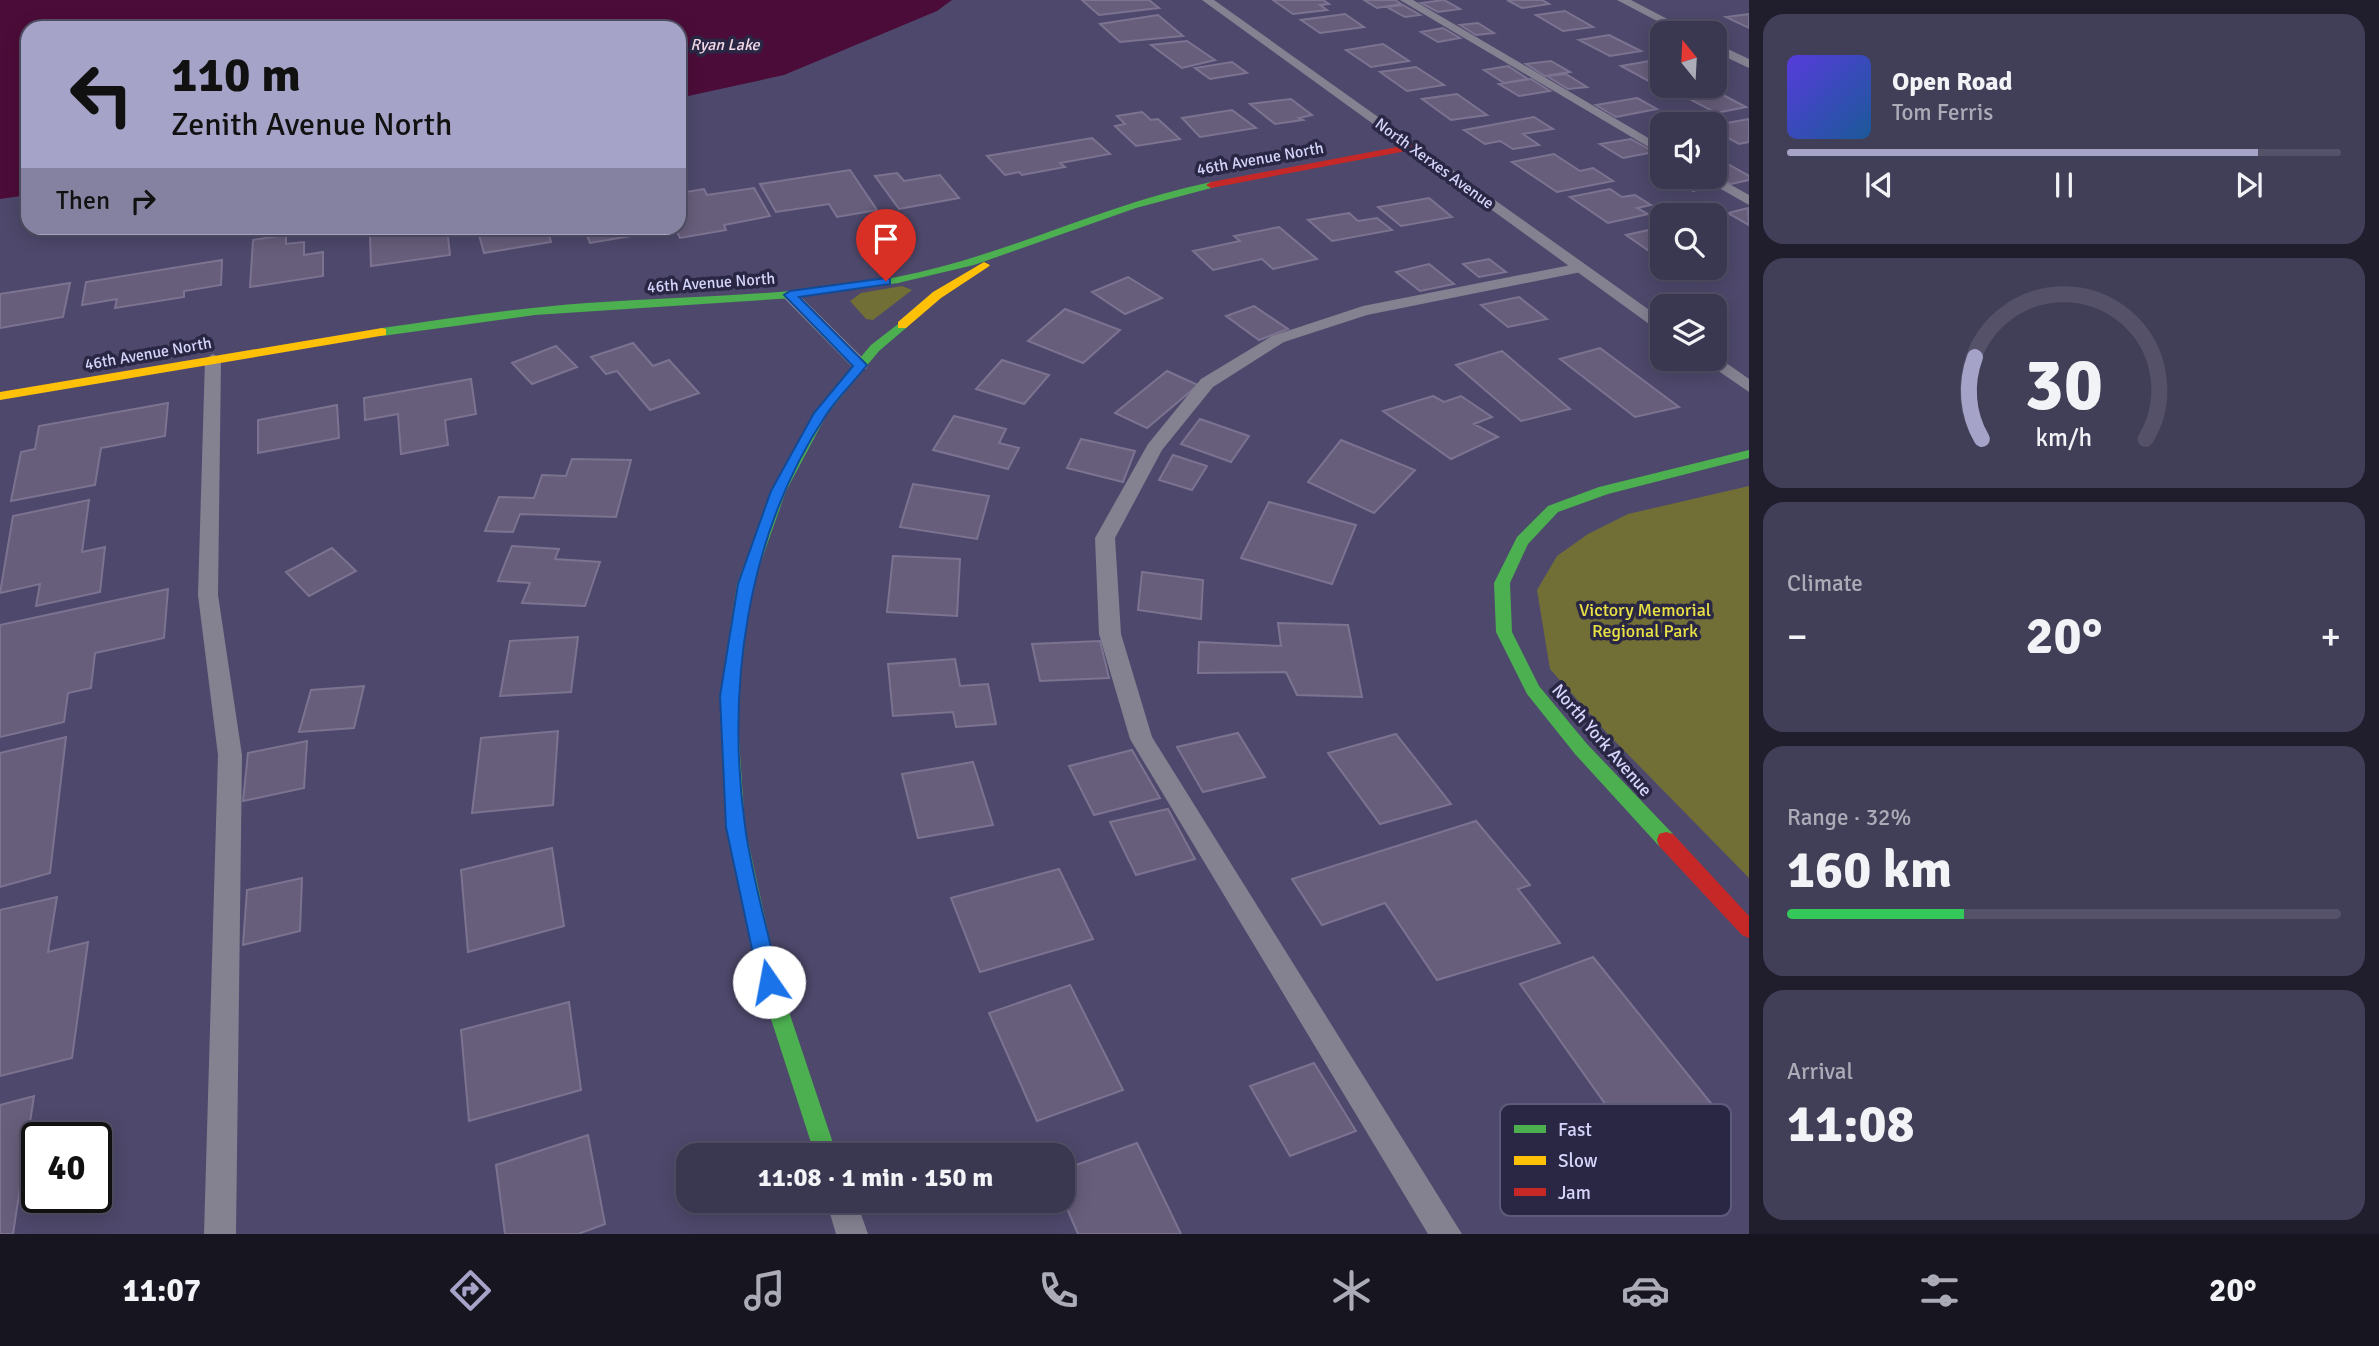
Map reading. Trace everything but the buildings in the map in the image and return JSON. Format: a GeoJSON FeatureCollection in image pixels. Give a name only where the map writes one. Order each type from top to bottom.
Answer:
{"type":"FeatureCollection","features":[{"type":"Feature","properties":{"kind":"street","name":"North Xerxes Avenue"},"geometry":{"type":"LineString","coordinates":[[1207,0],[1650,317]]}},
{"type":"Feature","properties":{"kind":"street"},"geometry":{"type":"LineString","coordinates":[[1405,0],[1650,144]]}},
{"type":"Feature","properties":{"kind":"street"},"geometry":{"type":"LineString","coordinates":[[1622,0],[1664,21]]}},
{"type":"Feature","properties":{"kind":"street"},"geometry":{"type":"LineString","coordinates":[[1727,53],[1749,64]]}},
{"type":"Feature","properties":{"kind":"street","name":"46th Avenue North"},"geometry":{"type":"LineString","coordinates":[[0,396],[468,318],[585,307],[790,295],[861,286],[936,272],[1003,252],[1115,209],[1178,191],[1413,147]]}},
{"type":"Feature","properties":{"kind":"street"},"geometry":{"type":"LineString","coordinates":[[1727,188],[1749,201]]}},
{"type":"Feature","properties":{"kind":"street"},"geometry":{"type":"LineString","coordinates":[[822,1143],[769,982],[736,827],[728,696],[745,584],[779,491],[821,413],[875,348],[937,295],[1003,252]]}},
{"type":"Feature","properties":{"kind":"street"},"geometry":{"type":"LineString","coordinates":[[1446,1234],[1141,739],[1110,634],[1105,538],[1154,448],[1207,383],[1278,339],[1363,312],[1581,268]]}},
{"type":"Feature","properties":{"kind":"street"},"geometry":{"type":"LineString","coordinates":[[790,295],[860,365]]}},
{"type":"Feature","properties":{"kind":"street"},"geometry":{"type":"LineString","coordinates":[[213,359],[208,595],[230,755],[220,1234]]}},
{"type":"Feature","properties":{"kind":"street"},"geometry":{"type":"LineString","coordinates":[[1726,371],[1749,387]]}},
{"type":"Feature","properties":{"kind":"street","name":"North York Avenue"},"geometry":{"type":"LineString","coordinates":[[1749,454],[1604,490],[1553,509],[1522,541],[1502,583],[1504,632],[1533,690],[1581,749],[1749,929]]}},
{"type":"Feature","properties":{"kind":"street"},"geometry":{"type":"LineString","coordinates":[[845,1213],[852,1234]]}},
{"type":"Feature","properties":{"kind":"green space"},"geometry":{"type":"Polygon","coordinates":[[[902,286],[912,290],[873,320],[866,319],[850,301],[861,293],[902,286]]]}},
{"type":"Feature","properties":{"kind":"green space","name":"Victory Memorial Regional Park"},"geometry":{"type":"Polygon","coordinates":[[[1749,486],[1749,878],[1606,732],[1550,669],[1537,590],[1557,556],[1588,534],[1628,514],[1749,486]]]}},
{"type":"Feature","properties":{"kind":"water","name":"Ryan Lake"},"geometry":{"type":"Polygon","coordinates":[[[0,0],[952,0],[937,11],[784,75],[686,96],[686,21],[21,21],[21,196],[0,199],[0,0]]]}},
{"type":"Feature","properties":{"kind":"traffic: fast"},"geometry":{"type":"LineString","coordinates":[[382,332],[535,311],[724,300],[827,291],[898,280],[970,263],[1132,205],[1211,185]]}},
{"type":"Feature","properties":{"kind":"traffic: fast"},"geometry":{"type":"LineString","coordinates":[[822,1143],[769,982],[736,827],[728,696],[745,584],[779,491],[821,413],[875,348],[902,325]]}},
{"type":"Feature","properties":{"kind":"traffic: fast"},"geometry":{"type":"LineString","coordinates":[[1666,840],[1581,749],[1533,690],[1504,632],[1502,583],[1522,541],[1553,509],[1604,490],[1749,454]]}},
{"type":"Feature","properties":{"kind":"traffic: slow"},"geometry":{"type":"LineString","coordinates":[[902,325],[937,295],[984,265]]}},
{"type":"Feature","properties":{"kind":"traffic: slow"},"geometry":{"type":"LineString","coordinates":[[0,396],[382,332]]}},
{"type":"Feature","properties":{"kind":"traffic: jam"},"geometry":{"type":"LineString","coordinates":[[1211,185],[1413,147]]}},
{"type":"Feature","properties":{"kind":"traffic: jam"},"geometry":{"type":"LineString","coordinates":[[1666,840],[1749,929]]}},
{"type":"Feature","properties":{"kind":"route"},"geometry":{"type":"LineString","coordinates":[[769,982],[736,827],[728,696],[745,584],[779,491],[821,413],[860,365],[790,295],[886,281]]}}]}
